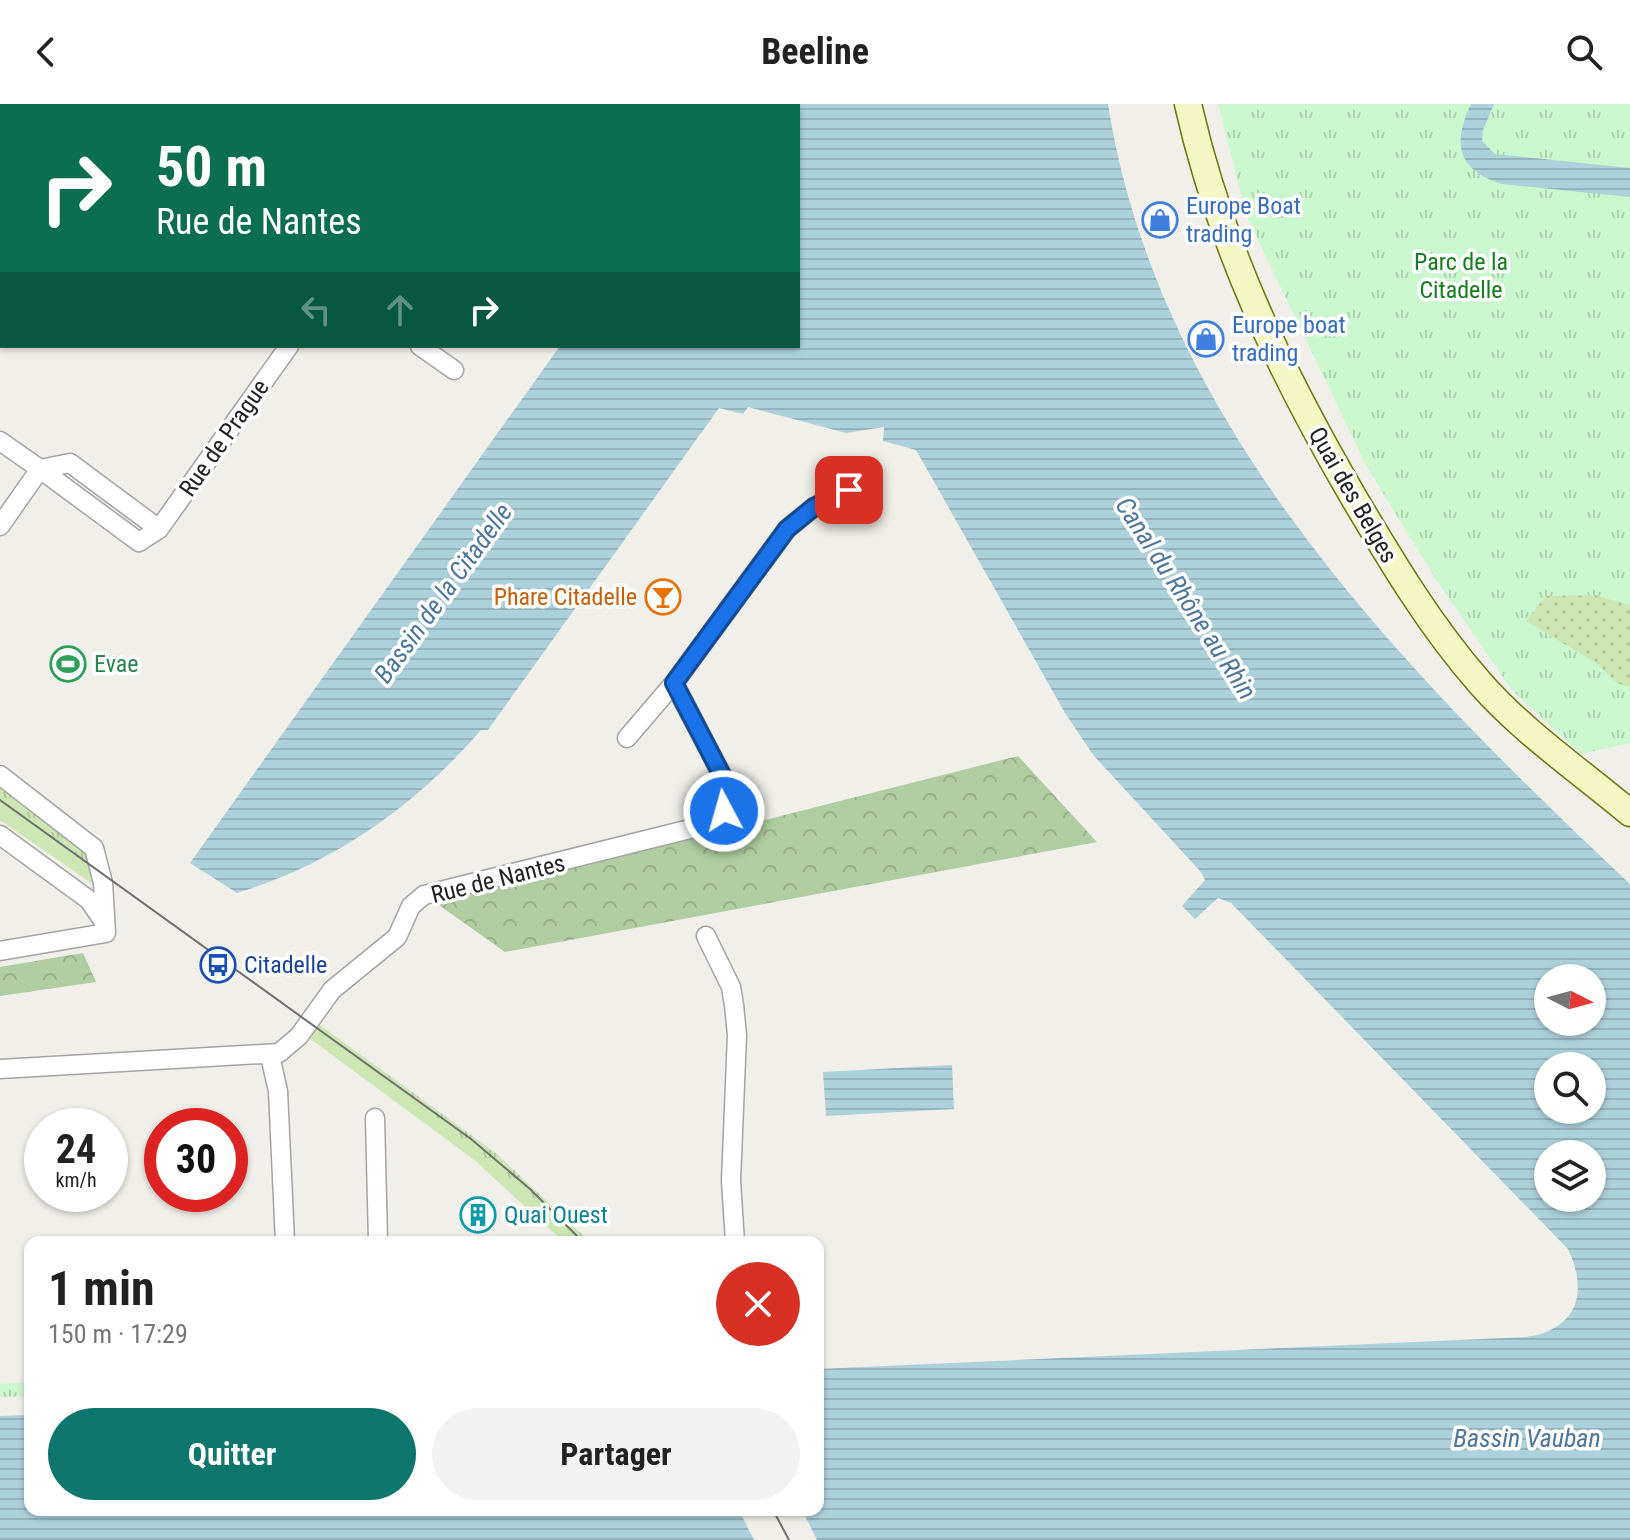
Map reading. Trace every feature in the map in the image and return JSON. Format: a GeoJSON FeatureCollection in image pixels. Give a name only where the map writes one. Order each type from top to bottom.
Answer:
{"type":"FeatureCollection","features":[{"type":"Feature","properties":{"kind":"main road","name":"Quai des Belges"},"geometry":{"type":"LineString","coordinates":[[1188,104],[1216,207],[1280,365],[1401,578],[1481,684],[1538,738],[1630,813]]}},
{"type":"Feature","properties":{"kind":"street","name":"Rue de Prague"},"geometry":{"type":"LineString","coordinates":[[40,469],[70,463],[159,529],[288,348]]}},
{"type":"Feature","properties":{"kind":"street"},"geometry":{"type":"LineString","coordinates":[[423,348],[454,370]]}},
{"type":"Feature","properties":{"kind":"street"},"geometry":{"type":"LineString","coordinates":[[0,441],[40,469],[0,526]]}},
{"type":"Feature","properties":{"kind":"street"},"geometry":{"type":"LineString","coordinates":[[627,738],[674,683],[787,529],[814,507],[849,490]]}},
{"type":"Feature","properties":{"kind":"street","name":"Rue de Nantes"},"geometry":{"type":"LineString","coordinates":[[270,1056],[292,1044],[332,990],[397,937],[411,906],[424,895],[523,873],[706,825],[719,818],[728,799],[725,781],[674,683]]}},
{"type":"Feature","properties":{"kind":"street"},"geometry":{"type":"LineString","coordinates":[[0,775],[94,848],[103,883],[105,928]]}},
{"type":"Feature","properties":{"kind":"street"},"geometry":{"type":"LineString","coordinates":[[0,835],[89,900],[105,928]]}},
{"type":"Feature","properties":{"kind":"street"},"geometry":{"type":"LineString","coordinates":[[0,951],[105,928]]}},
{"type":"Feature","properties":{"kind":"street"},"geometry":{"type":"LineString","coordinates":[[706,936],[731,987],[737,1035],[731,1181],[735,1236]]}},
{"type":"Feature","properties":{"kind":"street"},"geometry":{"type":"LineString","coordinates":[[0,1069],[270,1056],[278,1091],[285,1236]]}},
{"type":"Feature","properties":{"kind":"street"},"geometry":{"type":"LineString","coordinates":[[375,1118],[378,1236]]}},
{"type":"Feature","properties":{"kind":"green space","name":"Parc de la Citadelle"},"geometry":{"type":"Polygon","coordinates":[[[1218,104],[1630,104],[1630,743],[1581,754],[1512,690],[1437,581],[1367,467],[1247,217],[1218,104]]]}},
{"type":"Feature","properties":{"kind":"green space"},"geometry":{"type":"Polygon","coordinates":[[[1595,595],[1630,605],[1630,687],[1617,683],[1596,663],[1526,621],[1546,596],[1595,595]]]}},
{"type":"Feature","properties":{"kind":"green space"},"geometry":{"type":"Polygon","coordinates":[[[1018,756],[1097,842],[505,952],[436,903],[1018,756]]]}},
{"type":"Feature","properties":{"kind":"green space"},"geometry":{"type":"Polygon","coordinates":[[[0,783],[88,847],[97,887],[0,820],[0,783]]]}},
{"type":"Feature","properties":{"kind":"green space"},"geometry":{"type":"Polygon","coordinates":[[[83,953],[96,982],[0,996],[0,967],[83,953]]]}},
{"type":"Feature","properties":{"kind":"green space"},"geometry":{"type":"Polygon","coordinates":[[[320,1025],[497,1154],[584,1236],[557,1236],[473,1159],[309,1038],[320,1025]]]}},
{"type":"Feature","properties":{"kind":"green space"},"geometry":{"type":"Polygon","coordinates":[[[24,1382],[24,1396],[0,1397],[0,1384],[24,1382]]]}},
{"type":"Feature","properties":{"kind":"water"},"geometry":{"type":"Polygon","coordinates":[[[800,104],[1108,104],[1136,221],[1179,331],[1236,435],[1303,534],[1379,628],[1460,717],[1630,884],[1630,1540],[0,1540],[0,1416],[24,1415],[24,1516],[824,1516],[824,1369],[1526,1337],[1543,1333],[1567,1318],[1577,1295],[1574,1265],[1568,1249],[1231,903],[1218,898],[1195,919],[1182,906],[1205,880],[1201,872],[1094,756],[1065,713],[916,450],[883,441],[884,427],[846,433],[748,407],[743,414],[719,408],[488,730],[481,730],[428,784],[371,829],[307,866],[237,893],[190,863],[559,348],[800,348],[800,104]]]}},
{"type":"Feature","properties":{"kind":"water"},"geometry":{"type":"Polygon","coordinates":[[[1471,104],[1494,104],[1483,130],[1482,141],[1495,154],[1630,168],[1630,197],[1502,184],[1487,178],[1467,163],[1462,154],[1462,131],[1471,104]]]}},
{"type":"Feature","properties":{"kind":"water"},"geometry":{"type":"Polygon","coordinates":[[[952,1065],[954,1109],[826,1116],[823,1072],[952,1065]]]}},
{"type":"Feature","properties":{"kind":"pier"},"geometry":{"type":"Polygon","coordinates":[[[742,1516],[805,1516],[817,1540],[754,1540],[742,1516]]]}},
{"type":"Feature","properties":{"kind":"tram line"},"geometry":{"type":"LineString","coordinates":[[0,800],[471,1139],[530,1189],[577,1236]]}},
{"type":"Feature","properties":{"kind":"tram line"},"geometry":{"type":"LineString","coordinates":[[776,1516],[789,1540]]}},
{"type":"Feature","properties":{"kind":"place","name":"Europe Boat trading"},"geometry":{"type":"Point","coordinates":[1160,220]}},
{"type":"Feature","properties":{"kind":"place","name":"Europe boat trading"},"geometry":{"type":"Point","coordinates":[1206,339]}},
{"type":"Feature","properties":{"kind":"place","name":"Phare Citadelle"},"geometry":{"type":"Point","coordinates":[663,597]}},
{"type":"Feature","properties":{"kind":"place","name":"Evae"},"geometry":{"type":"Point","coordinates":[68,664]}},
{"type":"Feature","properties":{"kind":"place","name":"Citadelle"},"geometry":{"type":"Point","coordinates":[218,965]}},
{"type":"Feature","properties":{"kind":"place","name":"Quai Ouest"},"geometry":{"type":"Point","coordinates":[478,1215]}},
{"type":"Feature","properties":{"kind":"route"},"geometry":{"type":"LineString","coordinates":[[724,811],[728,799],[725,781],[674,683],[787,529],[814,507],[849,490]]}},
{"type":"Feature","properties":{"kind":"water label","name":"Bassin de la Citadelle"},"geometry":{"type":"Point","coordinates":[443,593]}},
{"type":"Feature","properties":{"kind":"water label","name":"Canal du Rhône au Rhin"},"geometry":{"type":"Point","coordinates":[1186,598]}},
{"type":"Feature","properties":{"kind":"water label","name":"Bassin Vauban"},"geometry":{"type":"Point","coordinates":[1527,1438]}}]}
